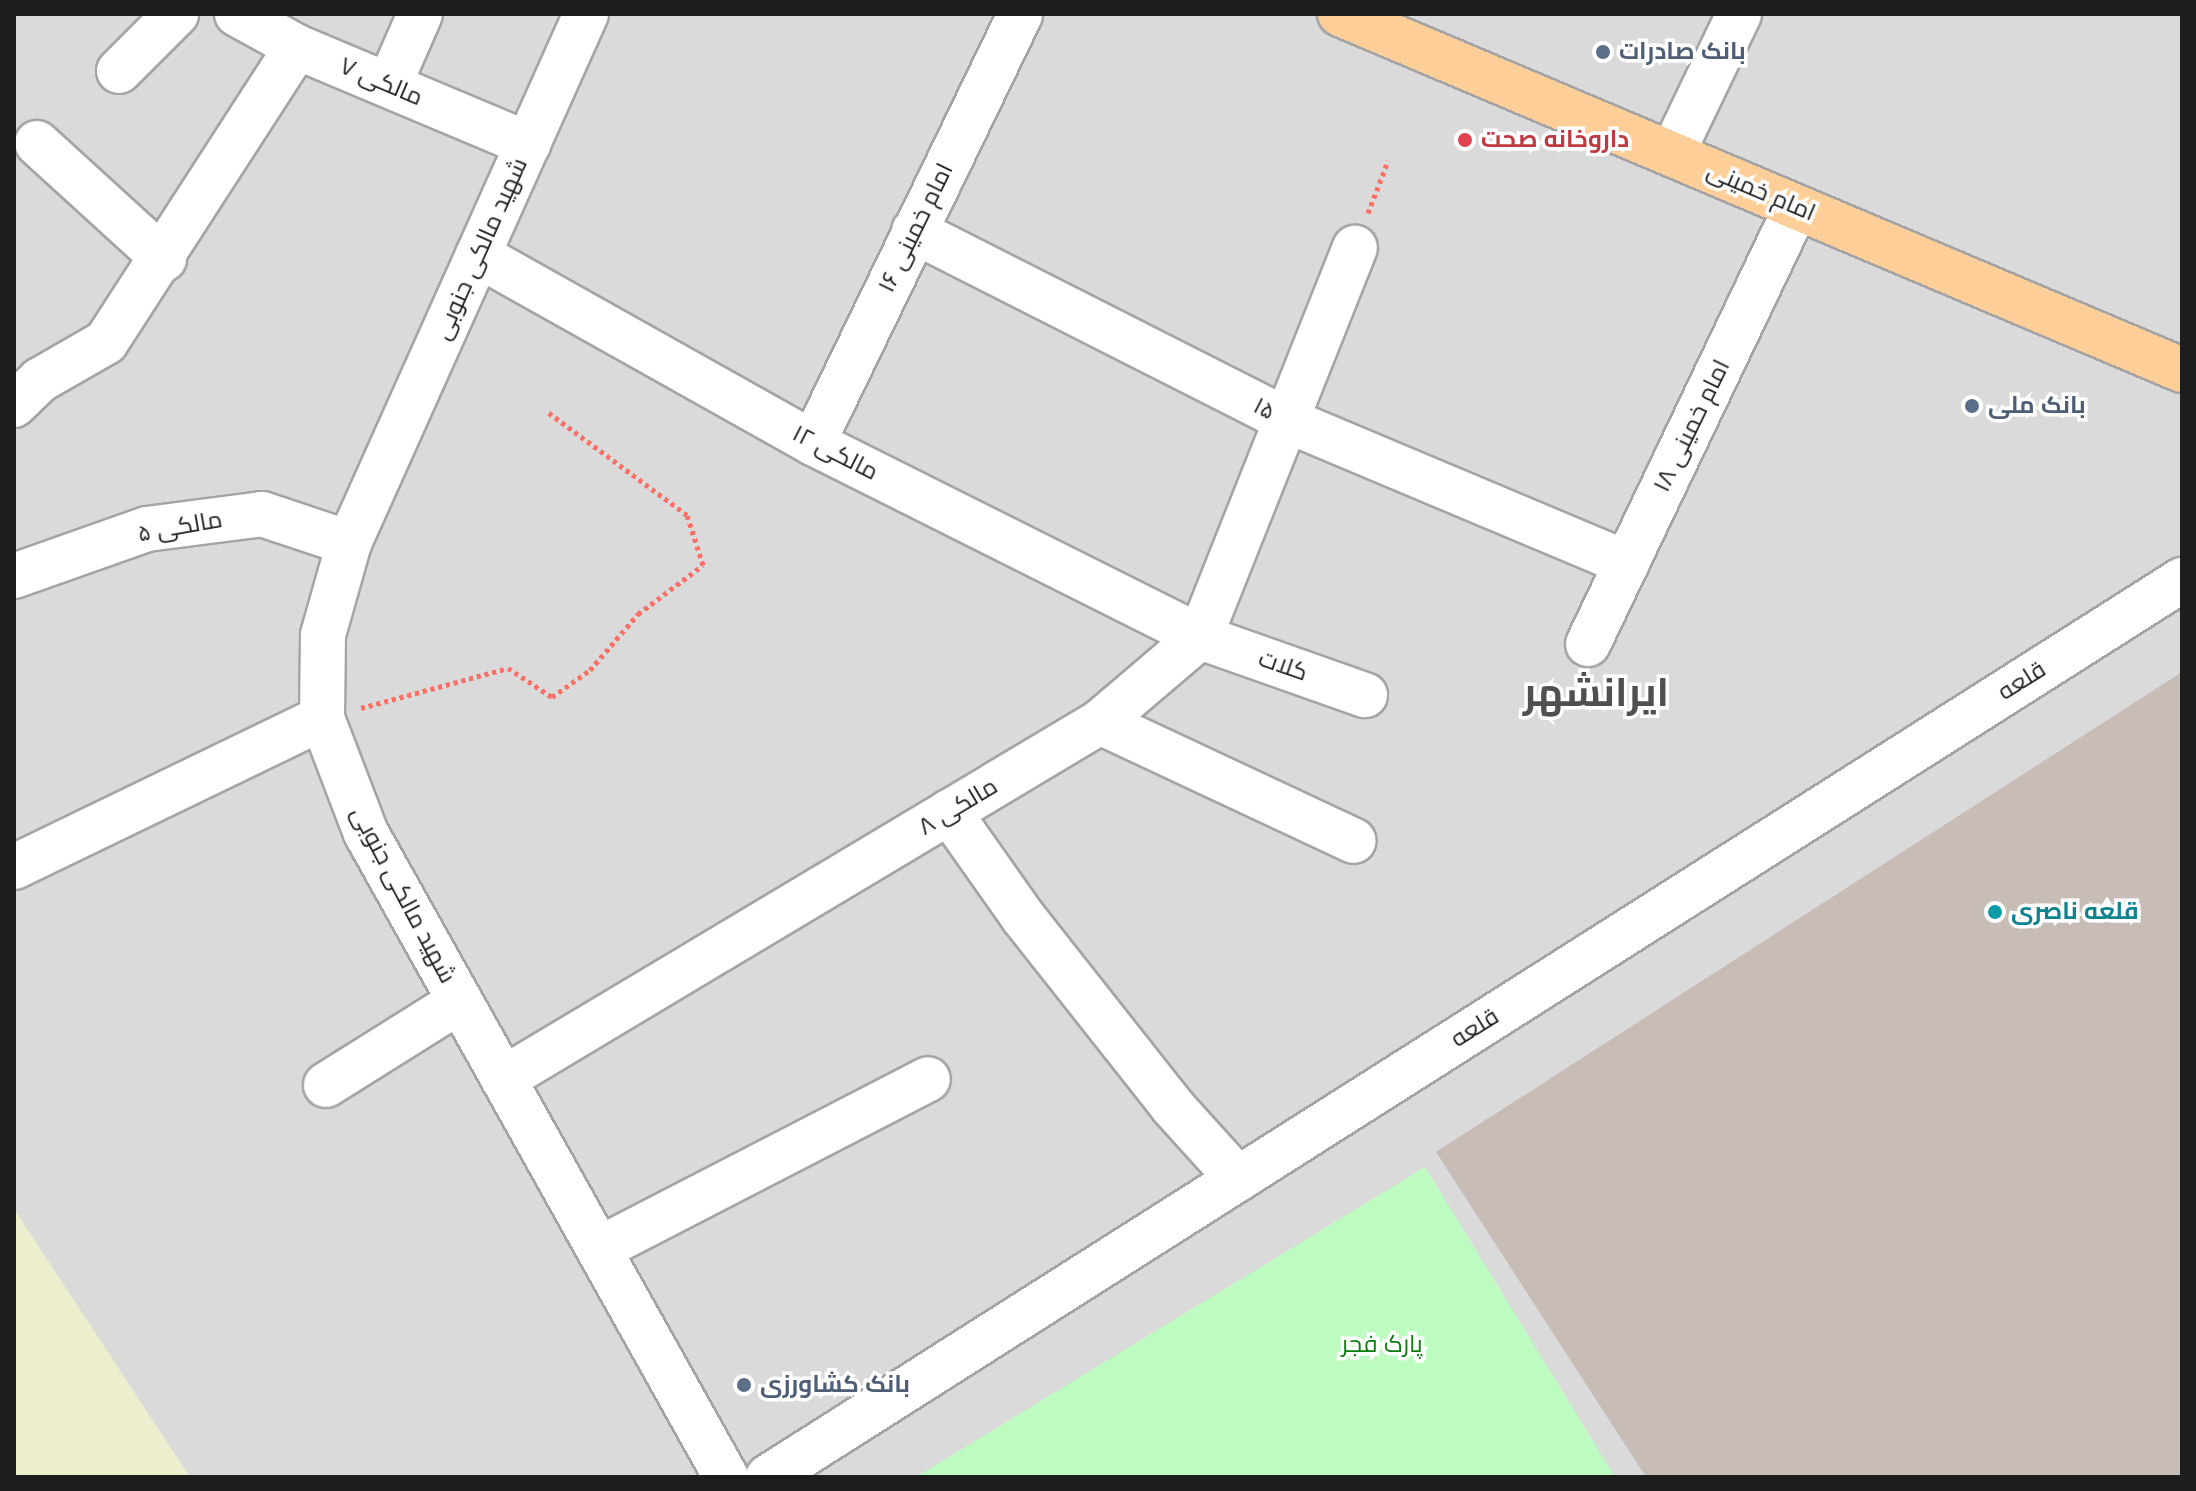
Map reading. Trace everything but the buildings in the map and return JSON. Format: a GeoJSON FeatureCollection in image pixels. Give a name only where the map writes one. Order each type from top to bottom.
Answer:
{"type":"FeatureCollection","features":[{"type":"Feature","properties":{"kind":"main road","name":"امام خمینی"},"geometry":{"type":"LineString","coordinates":[[1340,14],[2182,370]]}},
{"type":"Feature","properties":{"kind":"street"},"geometry":{"type":"LineString","coordinates":[[119,71],[176,14]]}},
{"type":"Feature","properties":{"kind":"street","name":"مالکی ۷"},"geometry":{"type":"LineString","coordinates":[[237,14],[297,47],[528,144]]}},
{"type":"Feature","properties":{"kind":"street"},"geometry":{"type":"LineString","coordinates":[[389,85],[420,14]]}},
{"type":"Feature","properties":{"kind":"street","name":"شهید مالکی جنوبی"},"geometry":{"type":"LineString","coordinates":[[586,14],[349,543],[323,635],[322,718],[366,833],[726,1477]]}},
{"type":"Feature","properties":{"kind":"street","name":"امام خمینی ۱۶"},"geometry":{"type":"LineString","coordinates":[[813,443],[1020,14]]}},
{"type":"Feature","properties":{"kind":"street"},"geometry":{"type":"LineString","coordinates":[[1672,154],[1739,14]]}},
{"type":"Feature","properties":{"kind":"street"},"geometry":{"type":"LineString","coordinates":[[14,405],[40,380],[106,342],[164,259],[297,47]]}},
{"type":"Feature","properties":{"kind":"street"},"geometry":{"type":"LineString","coordinates":[[37,143],[164,259]]}},
{"type":"Feature","properties":{"kind":"street","name":"امام خمینی ۱۸"},"geometry":{"type":"LineString","coordinates":[[1588,644],[1796,207]]}},
{"type":"Feature","properties":{"kind":"street","name":"۱۵"},"geometry":{"type":"LineString","coordinates":[[914,231],[1284,419],[1627,563]]}},
{"type":"Feature","properties":{"kind":"street","name":"مالکی ۸"},"geometry":{"type":"LineString","coordinates":[[503,1079],[1100,722],[1200,637],[1284,419],[1355,248]]}},
{"type":"Feature","properties":{"kind":"street","name":"مالکی ۱۲"},"geometry":{"type":"LineString","coordinates":[[478,255],[813,443],[1200,637]]}},
{"type":"Feature","properties":{"kind":"street","name":"مالکی ۵"},"geometry":{"type":"LineString","coordinates":[[14,576],[147,529],[262,514],[349,543]]}},
{"type":"Feature","properties":{"kind":"street","name":"قلعه"},"geometry":{"type":"LineString","coordinates":[[768,1477],[2182,580]]}},
{"type":"Feature","properties":{"kind":"street","name":"کلات"},"geometry":{"type":"LineString","coordinates":[[1200,637],[1365,695]]}},
{"type":"Feature","properties":{"kind":"street"},"geometry":{"type":"LineString","coordinates":[[14,867],[322,718]]}},
{"type":"Feature","properties":{"kind":"street"},"geometry":{"type":"LineString","coordinates":[[1100,722],[1354,841]]}},
{"type":"Feature","properties":{"kind":"street"},"geometry":{"type":"LineString","coordinates":[[949,812],[1032,929],[1173,1107],[1238,1179]]}},
{"type":"Feature","properties":{"kind":"street"},"geometry":{"type":"LineString","coordinates":[[326,1085],[460,1001]]}},
{"type":"Feature","properties":{"kind":"street"},"geometry":{"type":"LineString","coordinates":[[599,1249],[928,1079]]}},
{"type":"Feature","properties":{"kind":"path"},"geometry":{"type":"LineString","coordinates":[[1355,248],[1388,161]]}},
{"type":"Feature","properties":{"kind":"path"},"geometry":{"type":"LineString","coordinates":[[322,718],[508,668],[552,697],[590,670],[638,614],[703,565],[687,515],[549,413]]}},
{"type":"Feature","properties":{"kind":"shaded area"},"geometry":{"type":"Polygon","coordinates":[[[14,14],[2182,14],[2182,1477],[14,1477],[14,14]]]}},
{"type":"Feature","properties":{"kind":"green space","name":"پارک فجر"},"geometry":{"type":"Polygon","coordinates":[[[1425,1167],[1615,1477],[916,1477],[1425,1167]]]}},
{"type":"Feature","properties":{"kind":"green space"},"geometry":{"type":"Polygon","coordinates":[[[14,1209],[190,1477],[14,1477],[14,1209]]]}},
{"type":"Feature","properties":{"kind":"place","name":"بانک صادرات"},"geometry":{"type":"Point","coordinates":[1603,52]}},
{"type":"Feature","properties":{"kind":"place","name":"داروخانه صحت"},"geometry":{"type":"Point","coordinates":[1465,140]}},
{"type":"Feature","properties":{"kind":"place","name":"بانک ملی"},"geometry":{"type":"Point","coordinates":[1972,406]}},
{"type":"Feature","properties":{"kind":"place","name":"قلعه ناصری"},"geometry":{"type":"Point","coordinates":[1995,912]}},
{"type":"Feature","properties":{"kind":"place","name":"بانک کشاورزی"},"geometry":{"type":"Point","coordinates":[744,1385]}},
{"type":"Feature","properties":{"kind":"district","name":"ایرانشهر"},"geometry":{"type":"Point","coordinates":[1596,693]}}]}
